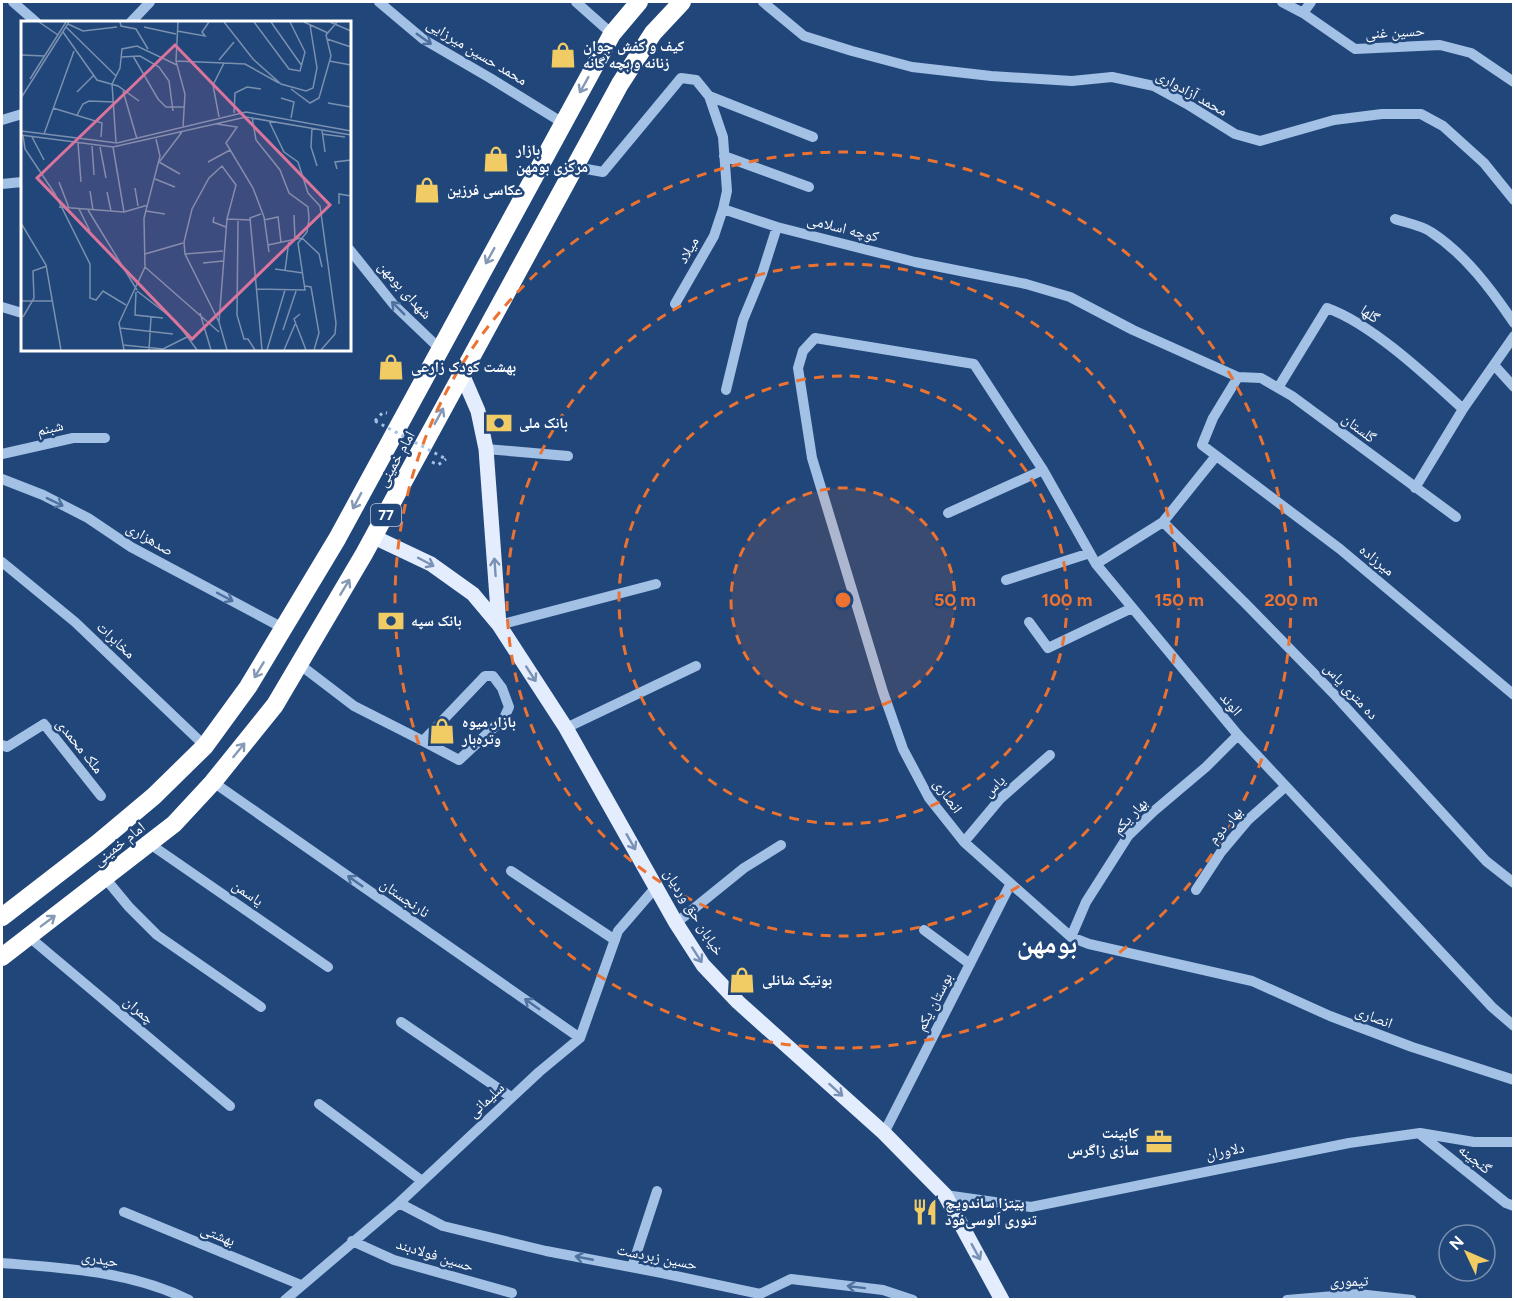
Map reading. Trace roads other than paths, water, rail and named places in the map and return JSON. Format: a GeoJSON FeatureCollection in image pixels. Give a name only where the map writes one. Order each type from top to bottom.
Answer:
{"type":"FeatureCollection","features":[{"type":"Feature","properties":{"kind":"highway","name":"امام خمینی"},"geometry":{"type":"LineString","coordinates":[[2,917],[98,843],[154,796],[206,746],[248,687],[337,539],[612,34],[639,2]]}},
{"type":"Feature","properties":{"kind":"highway","name":"امام خمینی"},"geometry":{"type":"LineString","coordinates":[[2,957],[174,824],[213,782],[275,705],[374,537],[620,84],[653,33],[682,2]]}},
{"type":"Feature","properties":{"kind":"main road"},"geometry":{"type":"LineString","coordinates":[[462,374],[478,411],[486,449],[499,625]]}},
{"type":"Feature","properties":{"kind":"main road","name":"خیابان حق وردیان"},"geometry":{"type":"LineString","coordinates":[[374,537],[431,564],[473,594],[499,625],[566,728],[676,923],[703,965],[738,1002],[884,1133],[945,1195],[1002,1299]]}},
{"type":"Feature","properties":{"kind":"street"},"geometry":{"type":"LineString","coordinates":[[13,2],[35,21]]}},
{"type":"Feature","properties":{"kind":"street"},"geometry":{"type":"LineString","coordinates":[[132,21],[150,2]]}},
{"type":"Feature","properties":{"kind":"street","name":"محمد حسین میرزایی"},"geometry":{"type":"LineString","coordinates":[[379,2],[423,39],[563,123]]}},
{"type":"Feature","properties":{"kind":"street"},"geometry":{"type":"LineString","coordinates":[[576,2],[612,34]]}},
{"type":"Feature","properties":{"kind":"street","name":"محمد آزادواری"},"geometry":{"type":"LineString","coordinates":[[763,2],[804,36],[912,67],[991,76],[1072,81],[1112,77],[1154,86],[1235,134],[1260,141],[1334,120],[1383,114],[1421,114],[1443,126],[1484,164],[1514,200]]}},
{"type":"Feature","properties":{"kind":"street","name":"حسین غنی"},"geometry":{"type":"LineString","coordinates":[[1282,2],[1303,13],[1355,49],[1440,45],[1471,53],[1514,82]]}},
{"type":"Feature","properties":{"kind":"street"},"geometry":{"type":"LineString","coordinates":[[1303,13],[1311,2]]}},
{"type":"Feature","properties":{"kind":"street"},"geometry":{"type":"LineString","coordinates":[[575,167],[603,172],[681,78],[696,80],[709,96],[723,137],[727,192],[723,209]]}},
{"type":"Feature","properties":{"kind":"street"},"geometry":{"type":"LineString","coordinates":[[709,96],[813,137]]}},
{"type":"Feature","properties":{"kind":"street"},"geometry":{"type":"LineString","coordinates":[[2,120],[21,114]]}},
{"type":"Feature","properties":{"kind":"street"},"geometry":{"type":"LineString","coordinates":[[724,156],[809,187]]}},
{"type":"Feature","properties":{"kind":"street"},"geometry":{"type":"LineString","coordinates":[[2,184],[21,182]]}},
{"type":"Feature","properties":{"kind":"street","name":"کوچه اسلامی"},"geometry":{"type":"LineString","coordinates":[[723,209],[777,227],[915,262],[1026,285],[1070,297],[1133,330],[1238,377]]}},
{"type":"Feature","properties":{"kind":"street","name":"میلاد"},"geometry":{"type":"LineString","coordinates":[[675,304],[714,236],[723,209]]}},
{"type":"Feature","properties":{"kind":"street"},"geometry":{"type":"LineString","coordinates":[[1395,219],[1430,231],[1462,258],[1494,292],[1514,323]]}},
{"type":"Feature","properties":{"kind":"street"},"geometry":{"type":"LineString","coordinates":[[726,390],[743,320],[762,274],[777,227]]}},
{"type":"Feature","properties":{"kind":"street","name":"شهدای بومهن"},"geometry":{"type":"LineString","coordinates":[[351,251],[394,305],[440,349]]}},
{"type":"Feature","properties":{"kind":"street"},"geometry":{"type":"LineString","coordinates":[[2,307],[21,313]]}},
{"type":"Feature","properties":{"kind":"street","name":"گلها"},"geometry":{"type":"LineString","coordinates":[[1278,388],[1327,308],[1345,315],[1381,340],[1430,379],[1463,410]]}},
{"type":"Feature","properties":{"kind":"street"},"geometry":{"type":"LineString","coordinates":[[1415,488],[1463,410],[1514,336]]}},
{"type":"Feature","properties":{"kind":"street","name":"انصاری"},"geometry":{"type":"LineString","coordinates":[[974,364],[815,338],[803,351],[798,368],[812,458],[883,692],[903,749],[929,798],[964,842],[1071,937],[1089,944],[1252,981],[1361,1028],[1467,1066],[1514,1080]]}},
{"type":"Feature","properties":{"kind":"street","name":"الوند"},"geometry":{"type":"LineString","coordinates":[[974,364],[1043,470],[1096,564],[1238,735],[1492,1007],[1514,1026]]}},
{"type":"Feature","properties":{"kind":"street"},"geometry":{"type":"LineString","coordinates":[[1494,365],[1514,387]]}},
{"type":"Feature","properties":{"kind":"street"},"geometry":{"type":"LineString","coordinates":[[1096,564],[1163,522],[1216,456],[1202,445],[1213,418],[1238,377]]}},
{"type":"Feature","properties":{"kind":"street","name":"گلستان"},"geometry":{"type":"LineString","coordinates":[[1238,377],[1261,378],[1278,388],[1456,517]]}},
{"type":"Feature","properties":{"kind":"street","name":"شبنم"},"geometry":{"type":"LineString","coordinates":[[2,454],[74,438],[105,438]]}},
{"type":"Feature","properties":{"kind":"street"},"geometry":{"type":"LineString","coordinates":[[486,449],[568,456]]}},
{"type":"Feature","properties":{"kind":"street","name":"میرزاده"},"geometry":{"type":"LineString","coordinates":[[1216,456],[1340,549],[1514,695]]}},
{"type":"Feature","properties":{"kind":"street"},"geometry":{"type":"LineString","coordinates":[[948,513],[1043,470]]}},
{"type":"Feature","properties":{"kind":"street","name":"صدهزاری"},"geometry":{"type":"LineString","coordinates":[[2,479],[42,495],[88,518],[131,547],[284,628]]}},
{"type":"Feature","properties":{"kind":"street","name":"ده متری یاس"},"geometry":{"type":"LineString","coordinates":[[1163,522],[1332,692],[1486,861],[1514,883]]}},
{"type":"Feature","properties":{"kind":"street"},"geometry":{"type":"LineString","coordinates":[[1006,580],[1090,554]]}},
{"type":"Feature","properties":{"kind":"street","name":"مخابرات"},"geometry":{"type":"LineString","coordinates":[[2,562],[75,622],[206,746]]}},
{"type":"Feature","properties":{"kind":"street"},"geometry":{"type":"LineString","coordinates":[[499,625],[656,584]]}},
{"type":"Feature","properties":{"kind":"street"},"geometry":{"type":"LineString","coordinates":[[1029,622],[1048,648],[1132,608]]}},
{"type":"Feature","properties":{"kind":"street"},"geometry":{"type":"LineString","coordinates":[[299,663],[354,706],[459,760],[504,718],[509,707],[502,688],[494,676],[485,676],[423,741]]}},
{"type":"Feature","properties":{"kind":"street"},"geometry":{"type":"LineString","coordinates":[[566,728],[696,666]]}},
{"type":"Feature","properties":{"kind":"street","name":"ملک محمدی"},"geometry":{"type":"LineString","coordinates":[[2,745],[7,747],[44,724],[101,796]]}},
{"type":"Feature","properties":{"kind":"street","name":"بهار یکم"},"geometry":{"type":"LineString","coordinates":[[1071,937],[1086,902],[1128,837],[1238,735]]}},
{"type":"Feature","properties":{"kind":"street","name":"یاس"},"geometry":{"type":"LineString","coordinates":[[964,842],[1000,799],[1050,755]]}},
{"type":"Feature","properties":{"kind":"street","name":"نارنجستان"},"geometry":{"type":"LineString","coordinates":[[213,782],[580,1038]]}},
{"type":"Feature","properties":{"kind":"street","name":"بهار دوم"},"geometry":{"type":"LineString","coordinates":[[1196,890],[1221,852],[1248,819],[1286,787]]}},
{"type":"Feature","properties":{"kind":"street","name":"یاسمن"},"geometry":{"type":"LineString","coordinates":[[150,844],[328,967]]}},
{"type":"Feature","properties":{"kind":"street"},"geometry":{"type":"LineString","coordinates":[[676,923],[744,868],[782,845]]}},
{"type":"Feature","properties":{"kind":"street"},"geometry":{"type":"LineString","coordinates":[[511,871],[615,940]]}},
{"type":"Feature","properties":{"kind":"street"},"geometry":{"type":"LineString","coordinates":[[105,878],[129,907],[157,935],[261,1008]]}},
{"type":"Feature","properties":{"kind":"street","name":"بوستان یکم"},"geometry":{"type":"LineString","coordinates":[[884,1133],[1010,885]]}},
{"type":"Feature","properties":{"kind":"street","name":"سلیمانی"},"geometry":{"type":"LineString","coordinates":[[285,1299],[399,1203],[511,1097],[580,1038],[618,931],[656,887]]}},
{"type":"Feature","properties":{"kind":"street"},"geometry":{"type":"LineString","coordinates":[[924,930],[970,964]]}},
{"type":"Feature","properties":{"kind":"street","name":"چمران"},"geometry":{"type":"LineString","coordinates":[[28,936],[230,1106]]}},
{"type":"Feature","properties":{"kind":"street"},"geometry":{"type":"LineString","coordinates":[[401,1022],[511,1097]]}},
{"type":"Feature","properties":{"kind":"street"},"geometry":{"type":"LineString","coordinates":[[319,1104],[422,1181]]}},
{"type":"Feature","properties":{"kind":"street","name":"دلاوران"},"geometry":{"type":"LineString","coordinates":[[945,1195],[1031,1207],[1338,1145],[1420,1133],[1474,1142],[1514,1142]]}},
{"type":"Feature","properties":{"kind":"street","name":"گنجینه"},"geometry":{"type":"LineString","coordinates":[[1420,1133],[1506,1203],[1514,1206]]}},
{"type":"Feature","properties":{"kind":"street"},"geometry":{"type":"LineString","coordinates":[[632,1267],[657,1191]]}},
{"type":"Feature","properties":{"kind":"street","name":"حسین زبردست"},"geometry":{"type":"LineString","coordinates":[[399,1203],[443,1226],[546,1251],[760,1294],[791,1279],[884,1290],[913,1299]]}},
{"type":"Feature","properties":{"kind":"street","name":"بهشتی"},"geometry":{"type":"LineString","coordinates":[[124,1212],[301,1285]]}},
{"type":"Feature","properties":{"kind":"street","name":"حسین فولادبند"},"geometry":{"type":"LineString","coordinates":[[352,1241],[394,1260],[512,1293]]}},
{"type":"Feature","properties":{"kind":"street","name":"حیدری"},"geometry":{"type":"LineString","coordinates":[[2,1263],[89,1270],[164,1287],[189,1299]]}},
{"type":"Feature","properties":{"kind":"street","name":"تیموری"},"geometry":{"type":"LineString","coordinates":[[1287,1299],[1358,1294],[1412,1299]]}},
{"type":"Feature","properties":{"kind":"place","name":"کیف و کفش جوان زنانه و بچه گانه"},"geometry":{"type":"Point","coordinates":[563,55]}},
{"type":"Feature","properties":{"kind":"place","name":"بازار مرکزی بومهن"},"geometry":{"type":"Point","coordinates":[496,159]}},
{"type":"Feature","properties":{"kind":"place","name":"عکاسی فرزین"},"geometry":{"type":"Point","coordinates":[427,190]}},
{"type":"Feature","properties":{"kind":"place","name":"بهشت کودک زارعی"},"geometry":{"type":"Point","coordinates":[391,367]}},
{"type":"Feature","properties":{"kind":"place","name":"بانک ملی"},"geometry":{"type":"Point","coordinates":[499,423]}},
{"type":"Feature","properties":{"kind":"place","name":"بانک سپه"},"geometry":{"type":"Point","coordinates":[391,621]}},
{"type":"Feature","properties":{"kind":"place","name":"بازار میوه وتره‌بار"},"geometry":{"type":"Point","coordinates":[442,731]}},
{"type":"Feature","properties":{"kind":"place","name":"بوتیک شانلی"},"geometry":{"type":"Point","coordinates":[742,980]}},
{"type":"Feature","properties":{"kind":"place","name":"کابینت سازی زاگرس"},"geometry":{"type":"Point","coordinates":[1159,1142]}},
{"type":"Feature","properties":{"kind":"place","name":"پیتزا ساندویچ تنوری اَلوسی‌‌فود"},"geometry":{"type":"Point","coordinates":[925,1212]}},
{"type":"Feature","properties":{"kind":"district","name":"بومهن"},"geometry":{"type":"Point","coordinates":[1047,943]}}]}
